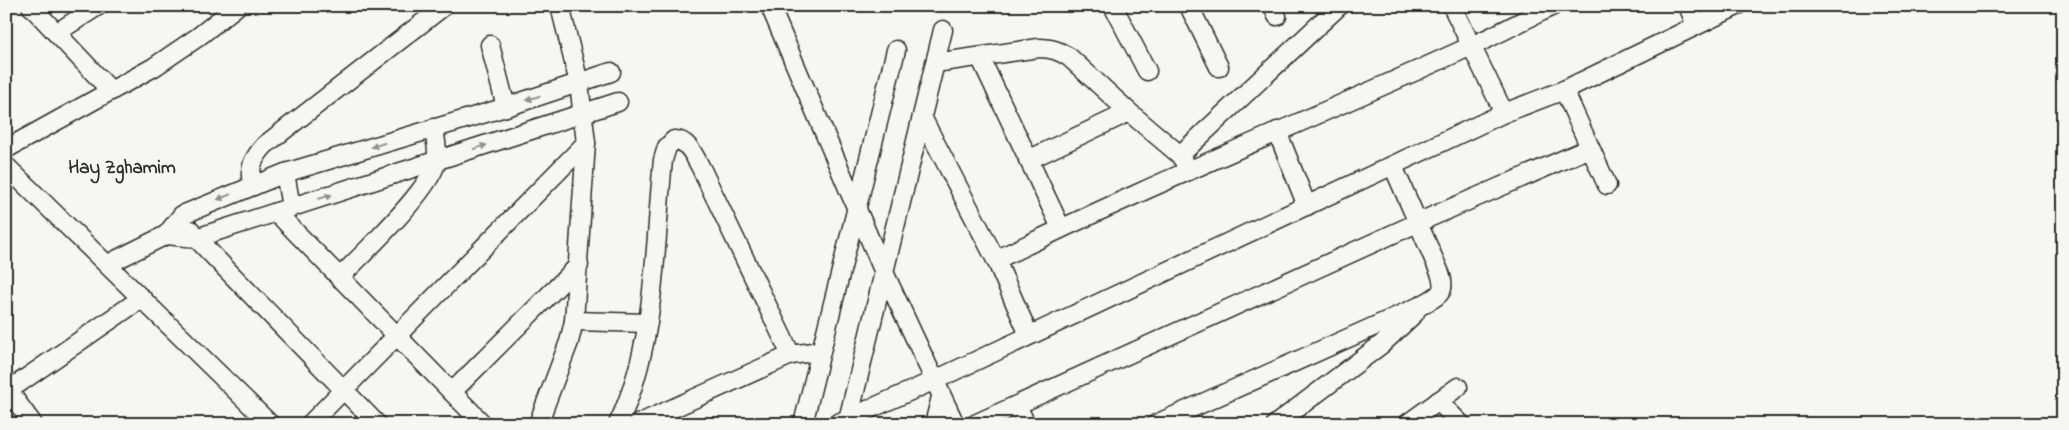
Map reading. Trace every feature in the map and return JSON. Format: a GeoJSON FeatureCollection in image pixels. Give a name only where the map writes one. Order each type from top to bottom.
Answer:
{"type":"FeatureCollection","features":[{"type":"Feature","properties":{"kind":"street"},"geometry":{"type":"LineString","coordinates":[[56,33],[98,6]]}},
{"type":"Feature","properties":{"kind":"street"},"geometry":{"type":"LineString","coordinates":[[6,149],[154,67],[198,37],[237,6]]}},
{"type":"Feature","properties":{"kind":"street"},"geometry":{"type":"LineString","coordinates":[[253,186],[250,177],[252,165],[265,145],[444,6]]}},
{"type":"Feature","properties":{"kind":"street"},"geometry":{"type":"LineString","coordinates":[[538,424],[569,342],[574,321],[586,143],[579,83],[560,6]]}},
{"type":"Feature","properties":{"kind":"street"},"geometry":{"type":"LineString","coordinates":[[770,6],[883,270],[954,424]]}},
{"type":"Feature","properties":{"kind":"street"},"geometry":{"type":"LineString","coordinates":[[1113,6],[1147,71]]}},
{"type":"Feature","properties":{"kind":"street"},"geometry":{"type":"LineString","coordinates":[[1189,6],[1219,67]]}},
{"type":"Feature","properties":{"kind":"street"},"geometry":{"type":"LineString","coordinates":[[1180,155],[1339,6]]}},
{"type":"Feature","properties":{"kind":"street"},"geometry":{"type":"LineString","coordinates":[[1452,6],[1504,113]]}},
{"type":"Feature","properties":{"kind":"street"},"geometry":{"type":"LineString","coordinates":[[996,260],[1061,228],[1189,170],[1472,46],[1532,10],[1553,6]]}},
{"type":"Feature","properties":{"kind":"street"},"geometry":{"type":"LineString","coordinates":[[1688,6],[1696,25]]}},
{"type":"Feature","properties":{"kind":"street"},"geometry":{"type":"LineString","coordinates":[[844,422],[1504,113],[1564,90],[1737,6]]}},
{"type":"Feature","properties":{"kind":"street"},"geometry":{"type":"LineString","coordinates":[[38,9],[56,33],[111,91]]}},
{"type":"Feature","properties":{"kind":"street"},"geometry":{"type":"LineString","coordinates":[[844,422],[923,119],[943,30]]}},
{"type":"Feature","properties":{"kind":"street"},"geometry":{"type":"LineString","coordinates":[[490,45],[506,107]]}},
{"type":"Feature","properties":{"kind":"street"},"geometry":{"type":"LineString","coordinates":[[935,63],[1039,48],[1058,50],[1070,57],[1129,112],[1180,155],[1189,170]]}},
{"type":"Feature","properties":{"kind":"street"},"geometry":{"type":"LineString","coordinates":[[803,424],[896,50]]}},
{"type":"Feature","properties":{"kind":"street"},"geometry":{"type":"LineString","coordinates":[[980,57],[1061,228]]}},
{"type":"Feature","properties":{"kind":"street"},"geometry":{"type":"LineString","coordinates":[[108,264],[166,235],[182,214],[285,173],[506,107],[611,72]]}},
{"type":"Feature","properties":{"kind":"street"},"geometry":{"type":"LineString","coordinates":[[1564,90],[1607,185]]}},
{"type":"Feature","properties":{"kind":"street"},"geometry":{"type":"LineString","coordinates":[[166,235],[196,238],[437,162],[618,102]]}},
{"type":"Feature","properties":{"kind":"street"},"geometry":{"type":"LineString","coordinates":[[1028,160],[1129,112]]}},
{"type":"Feature","properties":{"kind":"street"},"geometry":{"type":"LineString","coordinates":[[923,119],[996,260],[1029,335]]}},
{"type":"Feature","properties":{"kind":"street"},"geometry":{"type":"LineString","coordinates":[[339,278],[416,196],[432,173],[437,162],[434,128]]}},
{"type":"Feature","properties":{"kind":"street"},"geometry":{"type":"LineString","coordinates":[[1277,131],[1307,206]]}},
{"type":"Feature","properties":{"kind":"street"},"geometry":{"type":"LineString","coordinates":[[618,424],[635,381],[648,323],[663,160],[670,142],[679,140],[692,152],[791,355]]}},
{"type":"Feature","properties":{"kind":"street"},"geometry":{"type":"LineString","coordinates":[[310,424],[586,143]]}},
{"type":"Feature","properties":{"kind":"street"},"geometry":{"type":"LineString","coordinates":[[975,424],[1417,223],[1590,148]]}},
{"type":"Feature","properties":{"kind":"street"},"geometry":{"type":"LineString","coordinates":[[1156,424],[1422,305],[1441,293],[1444,284],[1393,166]]}},
{"type":"Feature","properties":{"kind":"street"},"geometry":{"type":"LineString","coordinates":[[8,170],[108,264],[270,424]]}},
{"type":"Feature","properties":{"kind":"street"},"geometry":{"type":"LineString","coordinates":[[285,173],[284,210],[339,278],[483,424]]}},
{"type":"Feature","properties":{"kind":"street"},"geometry":{"type":"LineString","coordinates":[[182,214],[196,238],[377,424]]}},
{"type":"Feature","properties":{"kind":"street"},"geometry":{"type":"LineString","coordinates":[[452,392],[578,265]]}},
{"type":"Feature","properties":{"kind":"street"},"geometry":{"type":"LineString","coordinates":[[33,424],[7,391],[142,298]]}},
{"type":"Feature","properties":{"kind":"street"},"geometry":{"type":"LineString","coordinates":[[1276,424],[1382,344],[1422,305]]}},
{"type":"Feature","properties":{"kind":"street"},"geometry":{"type":"LineString","coordinates":[[574,321],[648,323]]}},
{"type":"Feature","properties":{"kind":"street"},"geometry":{"type":"LineString","coordinates":[[638,424],[791,355],[820,352]]}},
{"type":"Feature","properties":{"kind":"street"},"geometry":{"type":"LineString","coordinates":[[1407,424],[1458,387]]}},
{"type":"Feature","properties":{"kind":"street"},"geometry":{"type":"LineString","coordinates":[[934,424],[941,397]]}},
{"type":"Feature","properties":{"kind":"street"},"geometry":{"type":"LineString","coordinates":[[1438,401],[1461,424]]}},
{"type":"Feature","properties":{"kind":"street"},"geometry":{"type":"LineString","coordinates":[[1017,406],[1026,424]]}},
{"type":"Feature","properties":{"kind":"district","name":"Hay Zghamim"},"geometry":{"type":"Point","coordinates":[122,166]}}]}
